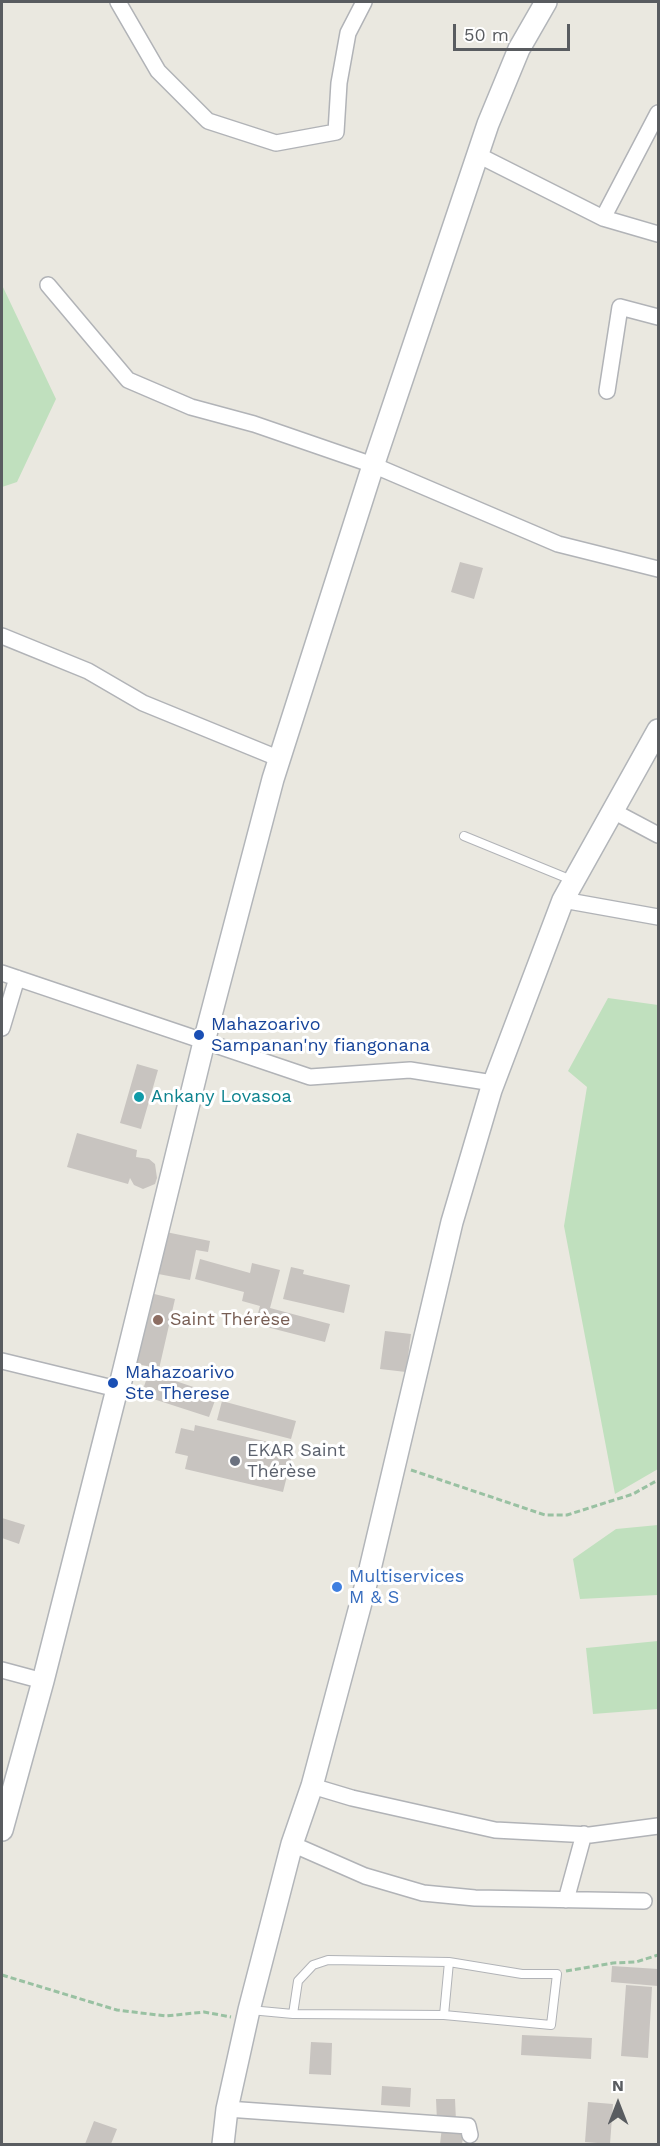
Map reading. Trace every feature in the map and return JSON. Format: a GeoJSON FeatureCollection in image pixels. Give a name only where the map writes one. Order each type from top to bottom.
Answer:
{"type":"FeatureCollection","features":[{"type":"Feature","properties":{"kind":"main road"},"geometry":{"type":"LineString","coordinates":[[2,1830],[44,1681],[117,1389],[120,1385],[204,1042],[280,759],[373,465],[478,155],[519,49],[546,2]]}},
{"type":"Feature","properties":{"kind":"main road"},"geometry":{"type":"LineString","coordinates":[[224,2145],[227,2109],[291,1844],[312,1786],[395,1465],[452,1222],[493,1083],[563,900],[658,730]]}},
{"type":"Feature","properties":{"kind":"street"},"geometry":{"type":"LineString","coordinates":[[118,2],[158,71],[207,121],[276,143],[336,132],[339,83],[348,33],[364,2]]}},
{"type":"Feature","properties":{"kind":"street"},"geometry":{"type":"LineString","coordinates":[[603,218],[658,112]]}},
{"type":"Feature","properties":{"kind":"street"},"geometry":{"type":"LineString","coordinates":[[478,155],[603,218],[658,234]]}},
{"type":"Feature","properties":{"kind":"street"},"geometry":{"type":"LineString","coordinates":[[48,285],[128,380],[191,407],[254,424],[373,465],[558,544],[658,569]]}},
{"type":"Feature","properties":{"kind":"street"},"geometry":{"type":"LineString","coordinates":[[607,391],[620,307],[658,317]]}},
{"type":"Feature","properties":{"kind":"street"},"geometry":{"type":"LineString","coordinates":[[2,636],[88,671],[143,703],[280,759]]}},
{"type":"Feature","properties":{"kind":"street"},"geometry":{"type":"LineString","coordinates":[[613,811],[658,835]]}},
{"type":"Feature","properties":{"kind":"street"},"geometry":{"type":"LineString","coordinates":[[563,900],[658,917]]}},
{"type":"Feature","properties":{"kind":"street"},"geometry":{"type":"LineString","coordinates":[[2,973],[310,1077],[410,1070],[493,1083]]}},
{"type":"Feature","properties":{"kind":"street"},"geometry":{"type":"LineString","coordinates":[[2,1028],[17,978]]}},
{"type":"Feature","properties":{"kind":"street"},"geometry":{"type":"LineString","coordinates":[[2,1361],[117,1389]]}},
{"type":"Feature","properties":{"kind":"street"},"geometry":{"type":"LineString","coordinates":[[2,1670],[44,1681]]}},
{"type":"Feature","properties":{"kind":"street"},"geometry":{"type":"LineString","coordinates":[[312,1786],[352,1798],[478,1827],[584,1834],[658,1826]]}},
{"type":"Feature","properties":{"kind":"street"},"geometry":{"type":"LineString","coordinates":[[566,1900],[584,1834]]}},
{"type":"Feature","properties":{"kind":"street"},"geometry":{"type":"LineString","coordinates":[[291,1844],[365,1876],[423,1893],[475,1898],[644,1901]]}},
{"type":"Feature","properties":{"kind":"street"},"geometry":{"type":"LineString","coordinates":[[227,2109],[468,2126],[470,2135]]}},
{"type":"Feature","properties":{"kind":"lane"},"geometry":{"type":"LineString","coordinates":[[464,836],[574,881]]}},
{"type":"Feature","properties":{"kind":"lane"},"geometry":{"type":"LineString","coordinates":[[248,2015],[444,2015],[551,2025],[557,1974],[522,1974],[449,1962],[328,1960],[313,1965],[298,1981],[293,2014]]}},
{"type":"Feature","properties":{"kind":"lane"},"geometry":{"type":"LineString","coordinates":[[444,2015],[449,1962]]}},
{"type":"Feature","properties":{"kind":"path"},"geometry":{"type":"LineString","coordinates":[[395,1465],[545,1515],[567,1515],[633,1494],[658,1480]]}},
{"type":"Feature","properties":{"kind":"path"},"geometry":{"type":"LineString","coordinates":[[557,1974],[613,1963],[636,1962],[658,1955]]}},
{"type":"Feature","properties":{"kind":"path"},"geometry":{"type":"LineString","coordinates":[[2,1975],[117,2010],[166,2016],[204,2012],[248,2015]]}},
{"type":"Feature","properties":{"kind":"green space"},"geometry":{"type":"Polygon","coordinates":[[[2,285],[56,399],[17,482],[2,487],[2,285]]]}},
{"type":"Feature","properties":{"kind":"green space"},"geometry":{"type":"Polygon","coordinates":[[[608,998],[658,1005],[658,1469],[615,1494],[564,1226],[587,1087],[568,1071],[608,998]]]}},
{"type":"Feature","properties":{"kind":"green space"},"geometry":{"type":"Polygon","coordinates":[[[658,1525],[658,1595],[580,1599],[573,1559],[616,1529],[658,1525]]]}},
{"type":"Feature","properties":{"kind":"green space"},"geometry":{"type":"Polygon","coordinates":[[[658,1641],[658,1709],[593,1714],[586,1648],[658,1641]]]}},
{"type":"Feature","properties":{"kind":"building"},"geometry":{"type":"Polygon","coordinates":[[[460,562],[483,568],[474,599],[451,592],[460,562]]]}},
{"type":"Feature","properties":{"kind":"building","name":"Ankany Lovasoa"},"geometry":{"type":"Polygon","coordinates":[[[137,1064],[158,1070],[141,1129],[120,1123],[137,1064]]]}},
{"type":"Feature","properties":{"kind":"building"},"geometry":{"type":"Polygon","coordinates":[[[77,1133],[137,1150],[136,1157],[149,1159],[155,1164],[157,1178],[155,1184],[143,1189],[134,1185],[130,1178],[128,1184],[67,1167],[77,1133]]]}},
{"type":"Feature","properties":{"kind":"building"},"geometry":{"type":"Polygon","coordinates":[[[161,1231],[210,1241],[208,1252],[196,1250],[190,1280],[153,1273],[161,1231]]]}},
{"type":"Feature","properties":{"kind":"building"},"geometry":{"type":"Polygon","coordinates":[[[200,1259],[250,1273],[252,1263],[280,1270],[270,1308],[330,1324],[325,1342],[255,1324],[260,1306],[242,1301],[244,1292],[195,1279],[200,1259]]]}},
{"type":"Feature","properties":{"kind":"building"},"geometry":{"type":"Polygon","coordinates":[[[291,1267],[304,1270],[303,1274],[350,1285],[344,1313],[283,1299],[291,1267]]]}},
{"type":"Feature","properties":{"kind":"building"},"geometry":{"type":"Polygon","coordinates":[[[150,1293],[175,1299],[159,1369],[134,1363],[150,1293]]]}},
{"type":"Feature","properties":{"kind":"building"},"geometry":{"type":"Polygon","coordinates":[[[385,1331],[411,1334],[406,1372],[380,1369],[385,1331]]]}},
{"type":"Feature","properties":{"kind":"building"},"geometry":{"type":"Polygon","coordinates":[[[149,1372],[217,1395],[209,1417],[141,1395],[149,1372]]]}},
{"type":"Feature","properties":{"kind":"building"},"geometry":{"type":"Polygon","coordinates":[[[222,1401],[296,1421],[291,1439],[217,1420],[222,1401]]]}},
{"type":"Feature","properties":{"kind":"building"},"geometry":{"type":"Polygon","coordinates":[[[195,1425],[294,1448],[283,1492],[185,1469],[188,1456],[175,1453],[181,1428],[194,1431],[195,1425]]]}},
{"type":"Feature","properties":{"kind":"building"},"geometry":{"type":"Polygon","coordinates":[[[2,1518],[25,1525],[19,1544],[2,1538],[2,1518]]]}},
{"type":"Feature","properties":{"kind":"building"},"geometry":{"type":"Polygon","coordinates":[[[612,1966],[658,1969],[658,1986],[611,1982],[612,1966]]]}},
{"type":"Feature","properties":{"kind":"building"},"geometry":{"type":"Polygon","coordinates":[[[626,1985],[652,1987],[648,2058],[621,2056],[626,1985]]]}},
{"type":"Feature","properties":{"kind":"building"},"geometry":{"type":"Polygon","coordinates":[[[522,2035],[592,2038],[591,2059],[521,2055],[522,2035]]]}},
{"type":"Feature","properties":{"kind":"building"},"geometry":{"type":"Polygon","coordinates":[[[311,2042],[332,2043],[331,2075],[309,2074],[311,2042]]]}},
{"type":"Feature","properties":{"kind":"building"},"geometry":{"type":"Polygon","coordinates":[[[382,2086],[411,2088],[410,2107],[381,2105],[382,2086]]]}},
{"type":"Feature","properties":{"kind":"building"},"geometry":{"type":"Polygon","coordinates":[[[436,2099],[455,2099],[456,2121],[437,2121],[436,2099]]]}},
{"type":"Feature","properties":{"kind":"building"},"geometry":{"type":"Polygon","coordinates":[[[588,2102],[613,2104],[610,2144],[585,2142],[588,2102]]]}},
{"type":"Feature","properties":{"kind":"building"},"geometry":{"type":"Polygon","coordinates":[[[94,2121],[117,2129],[111,2144],[85,2144],[94,2121]]]}},
{"type":"Feature","properties":{"kind":"building"},"geometry":{"type":"Polygon","coordinates":[[[442,2127],[464,2131],[462,2144],[440,2144],[442,2127]]]}},
{"type":"Feature","properties":{"kind":"place","name":"Mahazoarivo Sampanan'ny fiangonana"},"geometry":{"type":"Point","coordinates":[199,1035]}},
{"type":"Feature","properties":{"kind":"place","name":"Ankany Lovasoa"},"geometry":{"type":"Point","coordinates":[139,1097]}},
{"type":"Feature","properties":{"kind":"place","name":"Saint Thérèse"},"geometry":{"type":"Point","coordinates":[158,1320]}},
{"type":"Feature","properties":{"kind":"place","name":"Mahazoarivo Ste Therese"},"geometry":{"type":"Point","coordinates":[113,1383]}},
{"type":"Feature","properties":{"kind":"place","name":"EKAR Saint Thérèse"},"geometry":{"type":"Point","coordinates":[235,1461]}},
{"type":"Feature","properties":{"kind":"place","name":"Multiservices M & S"},"geometry":{"type":"Point","coordinates":[337,1587]}}]}
